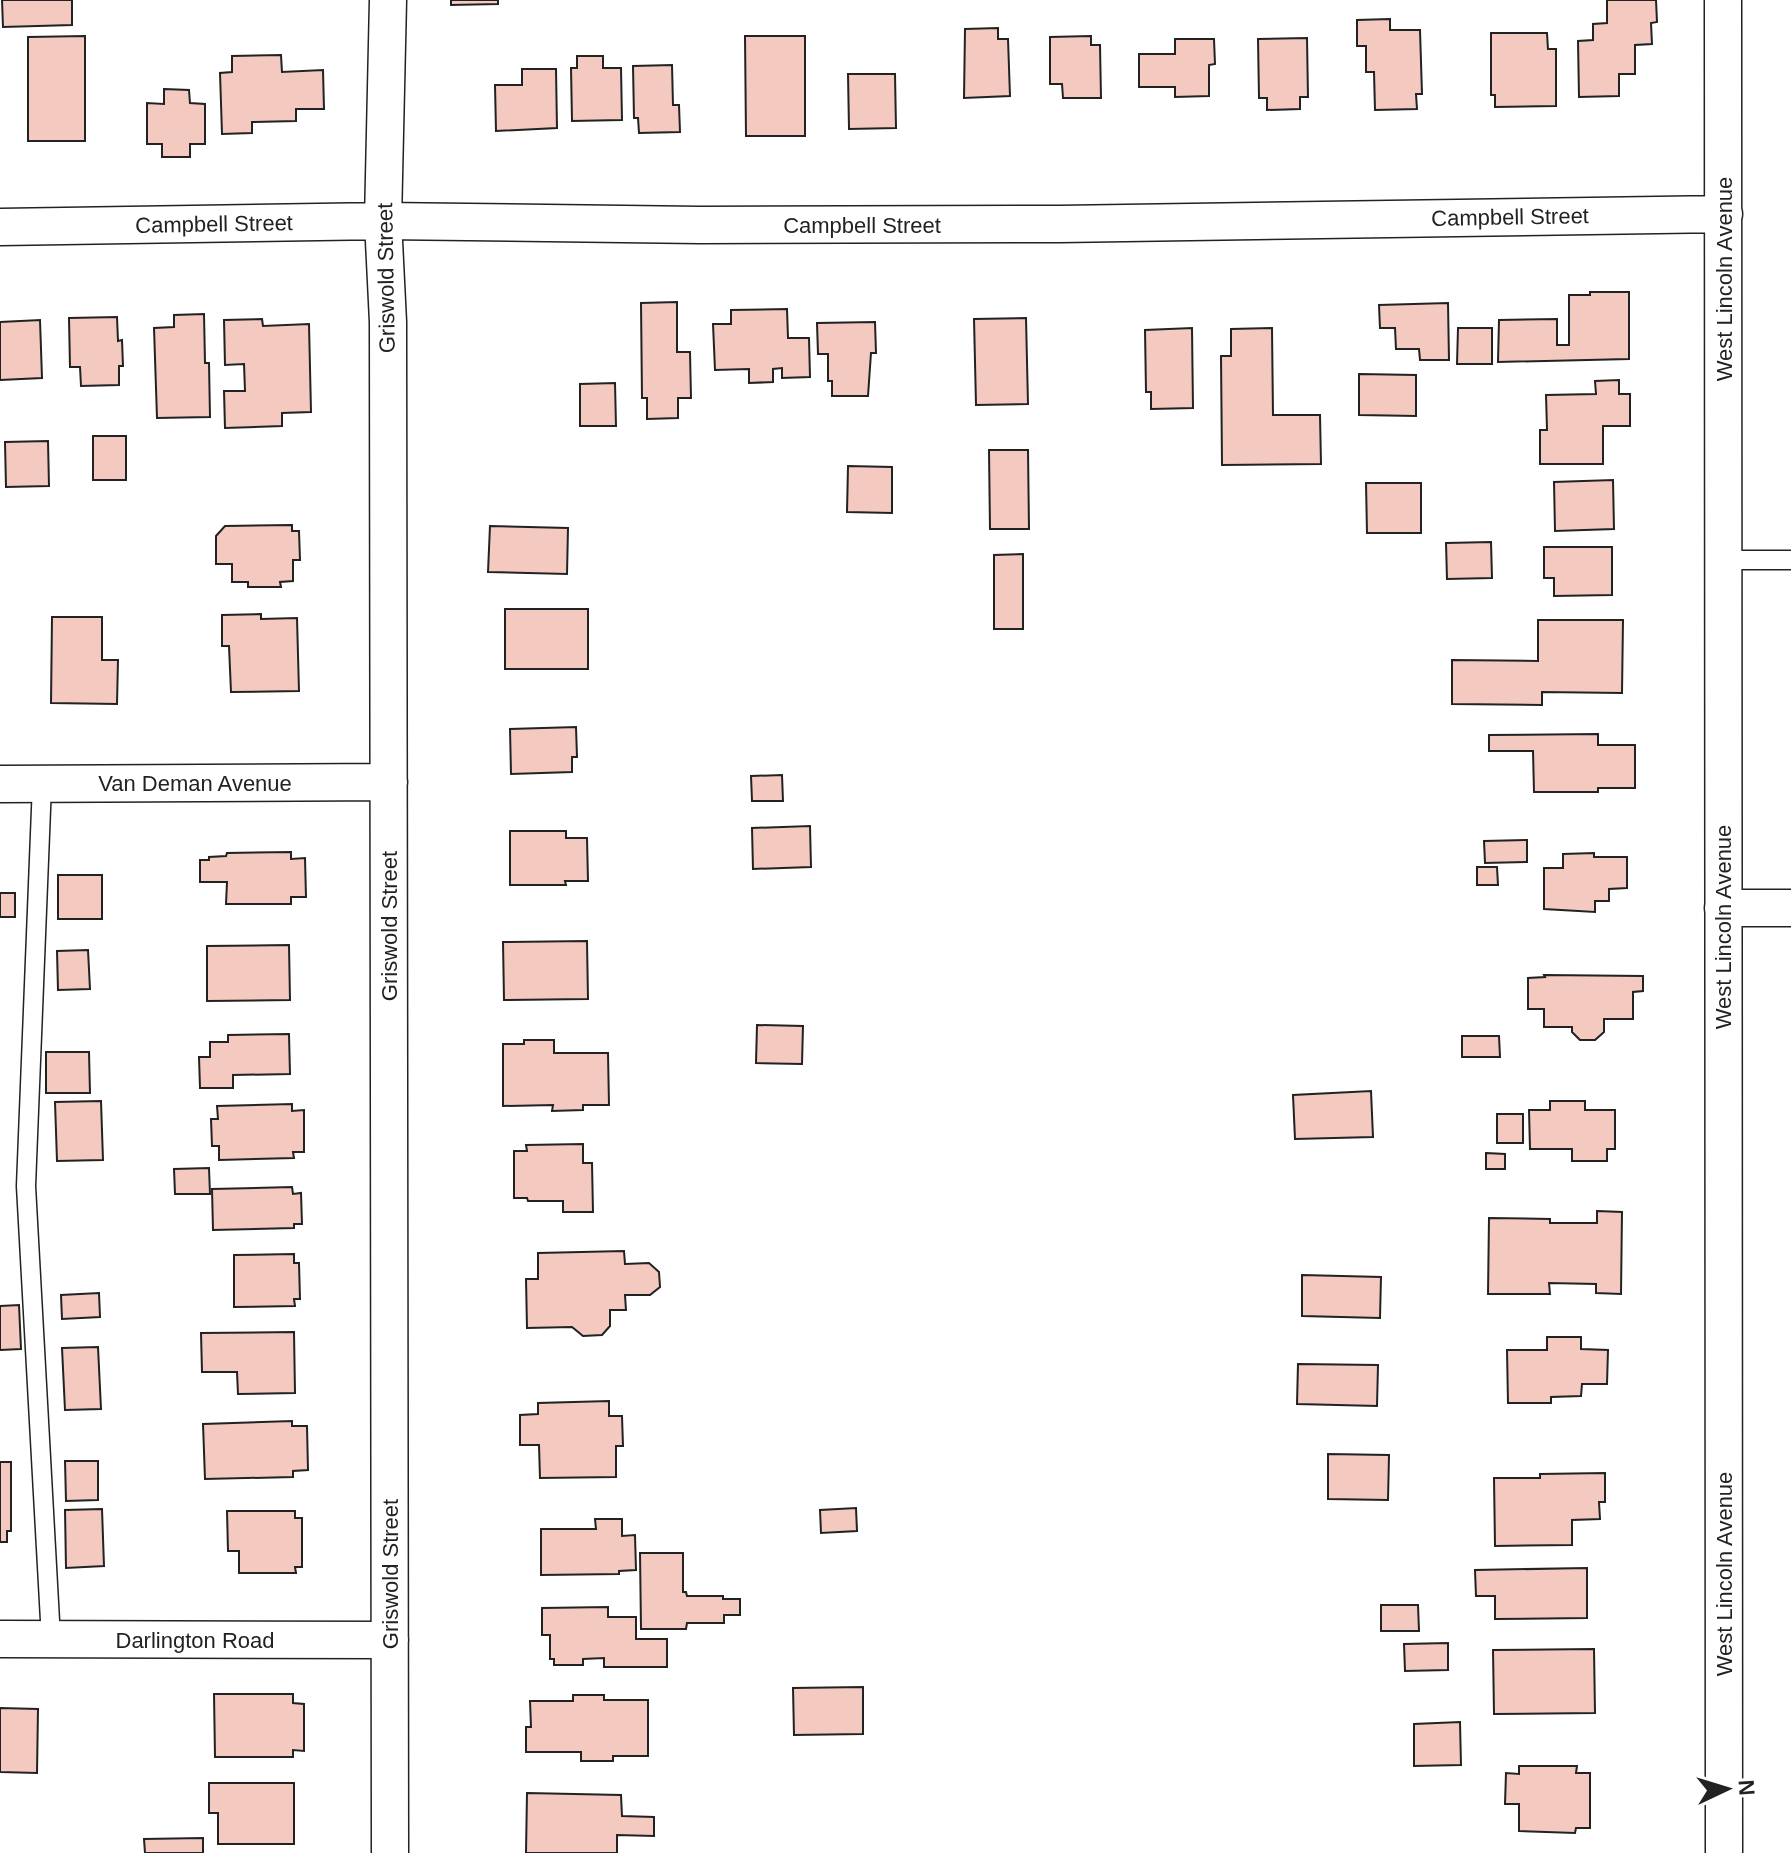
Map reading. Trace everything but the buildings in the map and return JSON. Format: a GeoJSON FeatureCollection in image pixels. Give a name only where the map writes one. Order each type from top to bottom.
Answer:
{"type":"FeatureCollection","features":[{"type":"Feature","properties":{"kind":"street","name":"Griswold Street"},"geometry":{"type":"LineString","coordinates":[[388,0],[383,221],[388,322],[390,1853]]}},
{"type":"Feature","properties":{"kind":"street","name":"West Lincoln Avenue"},"geometry":{"type":"LineString","coordinates":[[1723,0],[1724,1853]]}},
{"type":"Feature","properties":{"kind":"street","name":"Campbell Street"},"geometry":{"type":"LineString","coordinates":[[0,227],[383,221],[700,225],[1060,224],[1724,214]]}},
{"type":"Feature","properties":{"kind":"street","name":"Van Deman Avenue"},"geometry":{"type":"LineString","coordinates":[[0,784],[389,782]]}},
{"type":"Feature","properties":{"kind":"street"},"geometry":{"type":"LineString","coordinates":[[1723,908],[1791,908]]}},
{"type":"Feature","properties":{"kind":"street","name":"Darlington Road"},"geometry":{"type":"LineString","coordinates":[[0,1639],[390,1640]]}},
{"type":"Feature","properties":{"kind":"lane"},"geometry":{"type":"LineString","coordinates":[[1723,560],[1791,560]]}},
{"type":"Feature","properties":{"kind":"lane"},"geometry":{"type":"LineString","coordinates":[[42,784],[26,1186],[51,1639]]}}]}
